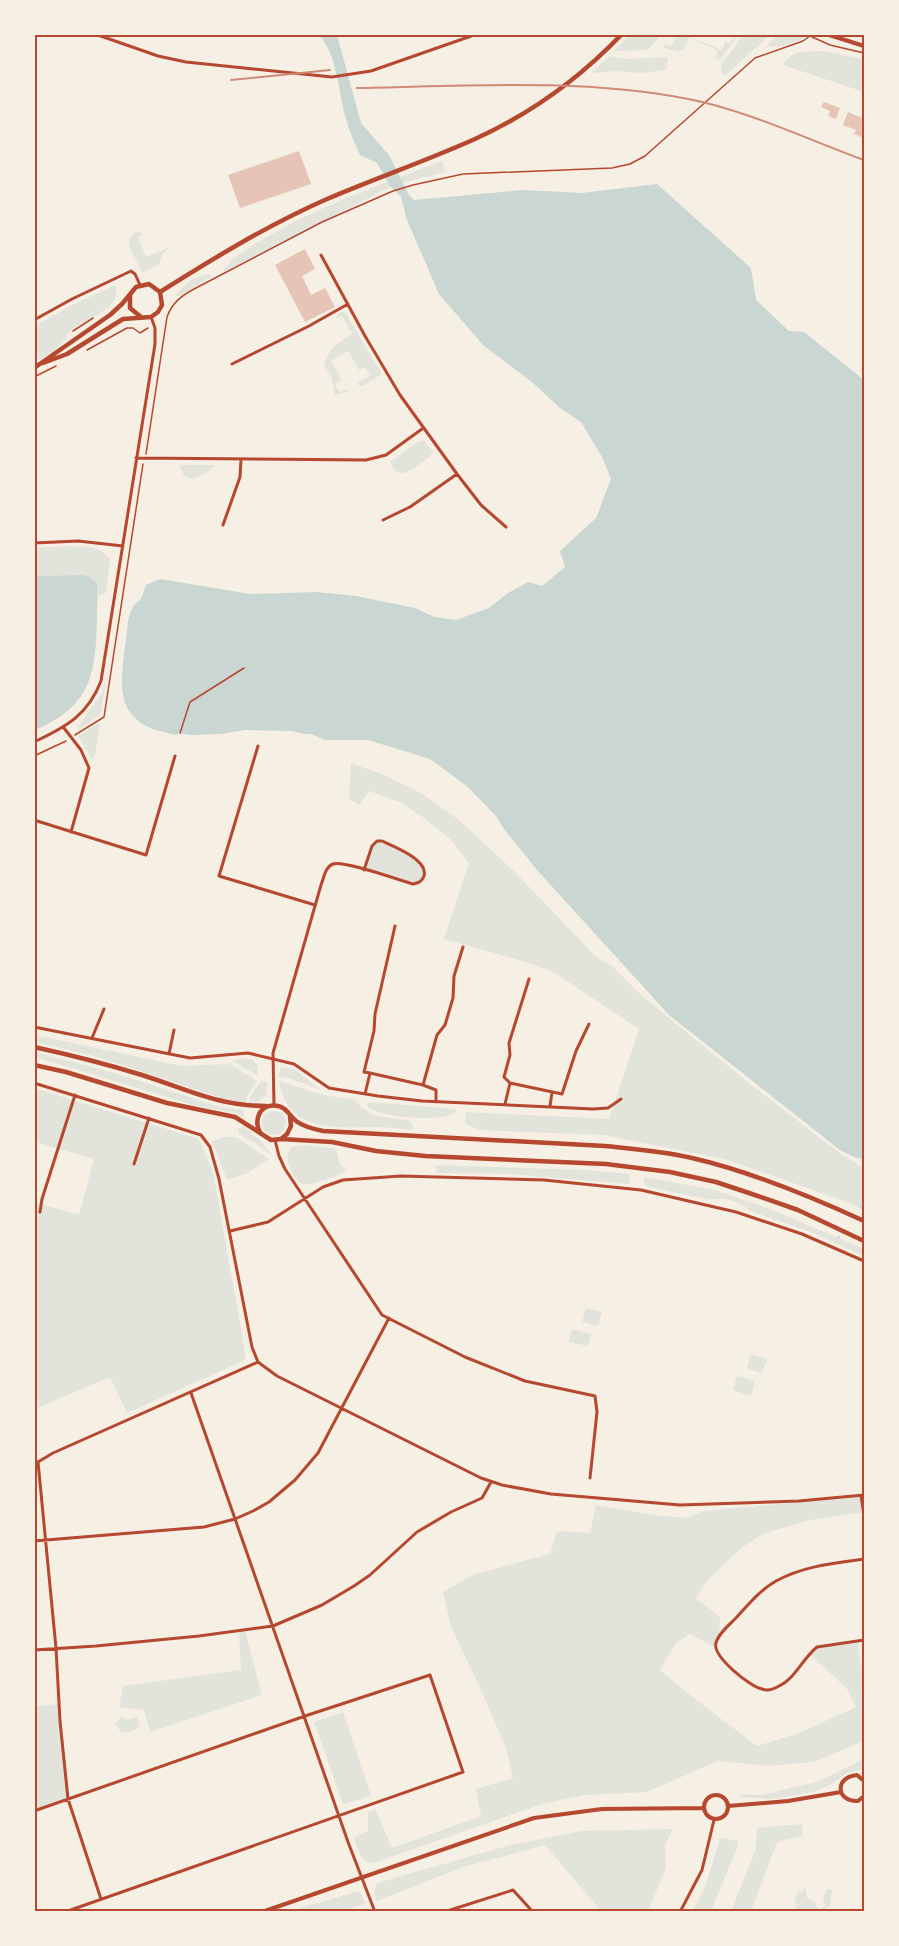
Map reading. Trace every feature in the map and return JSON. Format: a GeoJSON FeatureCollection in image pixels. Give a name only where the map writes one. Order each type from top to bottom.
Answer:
{"type":"FeatureCollection","features":[{"type":"Feature","properties":{"kind":"main road"},"geometry":{"type":"LineString","coordinates":[[160,292],[277,223],[319,202],[461,145],[508,122],[544,101],[576,77],[622,34]]}},
{"type":"Feature","properties":{"kind":"main road"},"geometry":{"type":"LineString","coordinates":[[34,368],[110,315],[140,285],[153,286],[160,292],[162,305],[151,317],[123,319],[67,354],[43,363]]}},
{"type":"Feature","properties":{"kind":"main road"},"geometry":{"type":"LineString","coordinates":[[130,295],[130,308],[141,317]]}},
{"type":"Feature","properties":{"kind":"main road"},"geometry":{"type":"LineString","coordinates":[[34,1047],[108,1065],[215,1101],[244,1106],[282,1107],[307,1127],[323,1131],[605,1146],[651,1150],[690,1157],[767,1179],[864,1221]]}},
{"type":"Feature","properties":{"kind":"main road"},"geometry":{"type":"LineString","coordinates":[[34,1065],[66,1072],[167,1103],[235,1117],[267,1139],[332,1142],[425,1156],[606,1164],[670,1172],[716,1182],[779,1203],[864,1241]]}},
{"type":"Feature","properties":{"kind":"main road"},"geometry":{"type":"LineString","coordinates":[[261,1134],[257,1126],[257,1118],[262,1110],[272,1106]]}},
{"type":"Feature","properties":{"kind":"main road"},"geometry":{"type":"LineString","coordinates":[[278,1139],[287,1134],[290,1128],[289,1114]]}},
{"type":"Feature","properties":{"kind":"street"},"geometry":{"type":"LineString","coordinates":[[95,34],[158,56],[186,62],[332,77],[353,75],[403,61],[477,34]]}},
{"type":"Feature","properties":{"kind":"street"},"geometry":{"type":"LineString","coordinates":[[826,34],[864,46]]}},
{"type":"Feature","properties":{"kind":"street"},"geometry":{"type":"LineString","coordinates":[[321,255],[400,395],[481,505],[506,527]]}},
{"type":"Feature","properties":{"kind":"street"},"geometry":{"type":"LineString","coordinates":[[34,320],[131,271],[140,285]]}},
{"type":"Feature","properties":{"kind":"street"},"geometry":{"type":"LineString","coordinates":[[232,364],[348,304]]}},
{"type":"Feature","properties":{"kind":"street"},"geometry":{"type":"LineString","coordinates":[[34,741],[64,728],[83,711],[101,681],[155,344],[151,317]]}},
{"type":"Feature","properties":{"kind":"street"},"geometry":{"type":"LineString","coordinates":[[136,458],[366,460],[388,453],[423,428]]}},
{"type":"Feature","properties":{"kind":"street"},"geometry":{"type":"LineString","coordinates":[[223,525],[240,477],[241,459]]}},
{"type":"Feature","properties":{"kind":"street"},"geometry":{"type":"LineString","coordinates":[[383,520],[410,507],[457,474]]}},
{"type":"Feature","properties":{"kind":"street"},"geometry":{"type":"LineString","coordinates":[[35,542],[78,541],[123,546]]}},
{"type":"Feature","properties":{"kind":"street"},"geometry":{"type":"LineString","coordinates":[[64,728],[86,758],[89,768],[71,832]]}},
{"type":"Feature","properties":{"kind":"street"},"geometry":{"type":"LineString","coordinates":[[258,746],[219,876],[315,905]]}},
{"type":"Feature","properties":{"kind":"street"},"geometry":{"type":"LineString","coordinates":[[34,820],[146,855],[175,756]]}},
{"type":"Feature","properties":{"kind":"street"},"geometry":{"type":"LineString","coordinates":[[272,1106],[272,1059],[327,870],[332,864],[344,864],[364,870],[412,884],[420,881],[424,874],[419,862],[382,841],[377,841],[372,846],[364,870]]}},
{"type":"Feature","properties":{"kind":"street"},"geometry":{"type":"LineString","coordinates":[[395,926],[375,1014],[375,1031],[364,1072],[423,1084],[436,1090],[436,1102]]}},
{"type":"Feature","properties":{"kind":"street"},"geometry":{"type":"LineString","coordinates":[[423,1084],[437,1035],[445,1025],[453,998],[454,976],[464,946]]}},
{"type":"Feature","properties":{"kind":"street"},"geometry":{"type":"LineString","coordinates":[[529,979],[509,1043],[510,1055],[504,1077],[510,1083],[562,1094],[576,1051],[589,1024]]}},
{"type":"Feature","properties":{"kind":"street"},"geometry":{"type":"LineString","coordinates":[[92,1038],[104,1009]]}},
{"type":"Feature","properties":{"kind":"street"},"geometry":{"type":"LineString","coordinates":[[34,1026],[169,1055],[204,1058],[248,1053],[294,1064],[328,1088],[365,1094],[436,1102],[608,1108],[621,1100]]}},
{"type":"Feature","properties":{"kind":"street"},"geometry":{"type":"LineString","coordinates":[[169,1055],[174,1030]]}},
{"type":"Feature","properties":{"kind":"street"},"geometry":{"type":"LineString","coordinates":[[365,1094],[370,1073]]}},
{"type":"Feature","properties":{"kind":"street"},"geometry":{"type":"LineString","coordinates":[[34,1083],[198,1133],[206,1140],[215,1161],[250,1338],[258,1362],[277,1376],[491,1482],[551,1494],[680,1505],[777,1503],[863,1495],[864,1515]]}},
{"type":"Feature","properties":{"kind":"street"},"geometry":{"type":"LineString","coordinates":[[505,1104],[510,1083]]}},
{"type":"Feature","properties":{"kind":"street"},"geometry":{"type":"LineString","coordinates":[[550,1106],[552,1092]]}},
{"type":"Feature","properties":{"kind":"street"},"geometry":{"type":"LineString","coordinates":[[40,1212],[42,1199],[75,1095]]}},
{"type":"Feature","properties":{"kind":"street"},"geometry":{"type":"LineString","coordinates":[[134,1164],[149,1118]]}},
{"type":"Feature","properties":{"kind":"street"},"geometry":{"type":"LineString","coordinates":[[278,1139],[279,1156],[304,1199],[382,1315],[465,1357],[525,1381],[595,1396],[597,1412],[590,1478]]}},
{"type":"Feature","properties":{"kind":"street"},"geometry":{"type":"LineString","coordinates":[[230,1231],[268,1222],[323,1187],[343,1180],[401,1176],[506,1179],[605,1185],[641,1190],[736,1212],[802,1234],[864,1261]]}},
{"type":"Feature","properties":{"kind":"street"},"geometry":{"type":"LineString","coordinates":[[34,1541],[204,1527],[235,1519],[269,1502],[303,1472],[324,1443],[389,1318]]}},
{"type":"Feature","properties":{"kind":"street"},"geometry":{"type":"LineString","coordinates":[[101,1899],[69,1799],[36,1461],[258,1362]]}},
{"type":"Feature","properties":{"kind":"street"},"geometry":{"type":"LineString","coordinates":[[191,1393],[375,1911]]}},
{"type":"Feature","properties":{"kind":"street"},"geometry":{"type":"LineString","coordinates":[[34,1650],[199,1636],[273,1626],[322,1605],[354,1586],[427,1526],[482,1498],[491,1482]]}},
{"type":"Feature","properties":{"kind":"street"},"geometry":{"type":"LineString","coordinates":[[864,1559],[813,1567],[776,1581],[757,1596],[728,1626],[716,1640],[715,1648],[720,1657],[752,1686],[769,1690],[790,1678],[818,1647],[864,1640]]}},
{"type":"Feature","properties":{"kind":"street"},"geometry":{"type":"LineString","coordinates":[[34,1811],[305,1716],[430,1675],[463,1772],[65,1911]]}},
{"type":"Feature","properties":{"kind":"street"},"geometry":{"type":"LineString","coordinates":[[863,1800],[850,1801],[841,1792],[842,1782],[847,1777],[857,1775],[864,1781]]}},
{"type":"Feature","properties":{"kind":"street"},"geometry":{"type":"LineString","coordinates":[[728,1806],[788,1802],[841,1792]]}},
{"type":"Feature","properties":{"kind":"street"},"geometry":{"type":"LineString","coordinates":[[714,1820],[705,1814],[703,1808],[705,1800],[715,1795],[723,1797],[728,1806]]}},
{"type":"Feature","properties":{"kind":"street"},"geometry":{"type":"LineString","coordinates":[[714,1820],[724,1816],[728,1806]]}},
{"type":"Feature","properties":{"kind":"street"},"geometry":{"type":"LineString","coordinates":[[262,1911],[534,1818],[602,1809],[703,1808]]}},
{"type":"Feature","properties":{"kind":"street"},"geometry":{"type":"LineString","coordinates":[[680,1911],[702,1870],[714,1820]]}},
{"type":"Feature","properties":{"kind":"street"},"geometry":{"type":"LineString","coordinates":[[444,1911],[513,1890],[533,1911]]}},
{"type":"Feature","properties":{"kind":"path"},"geometry":{"type":"LineString","coordinates":[[34,756],[72,738],[104,717],[158,386],[166,321],[170,309],[177,300],[322,222],[407,187],[475,173],[612,168],[632,164],[655,148],[755,58],[803,41],[810,36],[830,45],[864,53]]}},
{"type":"Feature","properties":{"kind":"path"},"geometry":{"type":"LineString","coordinates":[[73,331],[93,318]]}},
{"type":"Feature","properties":{"kind":"path"},"geometry":{"type":"LineString","coordinates":[[86,350],[127,328],[133,328],[140,333],[166,321]]}},
{"type":"Feature","properties":{"kind":"path"},"geometry":{"type":"LineString","coordinates":[[34,377],[60,363]]}},
{"type":"Feature","properties":{"kind":"path"},"geometry":{"type":"LineString","coordinates":[[180,733],[190,702],[244,668]]}},
{"type":"Feature","properties":{"kind":"shaded area"},"geometry":{"type":"Polygon","coordinates":[[[631,34],[661,35],[648,50],[614,51],[631,34]]]}},
{"type":"Feature","properties":{"kind":"shaded area"},"geometry":{"type":"Polygon","coordinates":[[[807,34],[807,37],[784,46],[766,47],[776,35],[807,34]]]}},
{"type":"Feature","properties":{"kind":"shaded area"},"geometry":{"type":"Polygon","coordinates":[[[319,35],[337,35],[361,123],[389,155],[409,195],[414,200],[524,190],[582,193],[657,184],[751,268],[756,300],[789,331],[804,332],[864,380],[864,1159],[856,1158],[840,1150],[669,1015],[537,870],[496,816],[468,787],[430,759],[368,740],[325,740],[311,734],[291,731],[245,730],[221,734],[179,733],[173,735],[145,725],[134,717],[127,707],[123,695],[122,668],[128,623],[133,607],[141,599],[146,585],[160,579],[250,594],[316,592],[356,596],[415,608],[434,617],[456,620],[489,608],[508,593],[528,582],[542,586],[565,567],[560,551],[596,518],[611,479],[602,457],[581,422],[560,408],[532,382],[483,345],[439,294],[407,220],[401,197],[390,186],[377,163],[360,155],[347,124],[334,63],[319,35]]]}},
{"type":"Feature","properties":{"kind":"shaded area"},"geometry":{"type":"Polygon","coordinates":[[[677,35],[690,35],[689,37],[722,50],[725,42],[730,44],[734,35],[739,35],[721,58],[716,60],[717,50],[689,38],[683,50],[679,52],[664,48],[664,44],[672,46],[677,35]]]}},
{"type":"Feature","properties":{"kind":"shaded area"},"geometry":{"type":"Polygon","coordinates":[[[743,35],[770,35],[725,76],[721,65],[743,35]]]}},
{"type":"Feature","properties":{"kind":"shaded area"},"geometry":{"type":"Polygon","coordinates":[[[822,51],[864,59],[864,92],[783,65],[795,54],[822,51]]]}},
{"type":"Feature","properties":{"kind":"shaded area"},"geometry":{"type":"Polygon","coordinates":[[[609,56],[625,59],[668,57],[666,70],[641,73],[617,71],[591,73],[609,56]]]}},
{"type":"Feature","properties":{"kind":"shaded area"},"geometry":{"type":"Polygon","coordinates":[[[442,161],[445,172],[394,185],[224,272],[223,269],[229,262],[279,230],[332,204],[442,161]]]}},
{"type":"Feature","properties":{"kind":"shaded area"},"geometry":{"type":"Polygon","coordinates":[[[136,232],[143,234],[138,237],[146,257],[172,246],[163,253],[159,264],[142,273],[129,245],[130,238],[136,232]]]}},
{"type":"Feature","properties":{"kind":"shaded area"},"geometry":{"type":"Polygon","coordinates":[[[206,274],[211,277],[180,296],[175,295],[192,279],[206,274]]]}},
{"type":"Feature","properties":{"kind":"shaded area"},"geometry":{"type":"Polygon","coordinates":[[[115,285],[114,301],[108,307],[75,327],[59,347],[35,362],[35,326],[68,307],[115,285]]]}},
{"type":"Feature","properties":{"kind":"shaded area"},"geometry":{"type":"Polygon","coordinates":[[[342,312],[346,314],[382,374],[363,386],[358,385],[357,383],[370,376],[365,367],[359,370],[348,351],[331,361],[342,380],[335,384],[339,392],[349,389],[347,392],[335,395],[331,375],[324,366],[334,347],[352,334],[342,316],[336,318],[342,312]]]}},
{"type":"Feature","properties":{"kind":"shaded area"},"geometry":{"type":"Polygon","coordinates":[[[419,441],[425,441],[433,452],[431,456],[409,471],[403,473],[394,469],[390,462],[419,441]]]}},
{"type":"Feature","properties":{"kind":"shaded area"},"geometry":{"type":"Polygon","coordinates":[[[180,465],[215,466],[197,478],[190,479],[183,474],[180,465]]]}},
{"type":"Feature","properties":{"kind":"shaded area"},"geometry":{"type":"Polygon","coordinates":[[[70,546],[97,549],[110,560],[106,593],[98,596],[97,584],[82,575],[35,576],[35,548],[70,546]]]}},
{"type":"Feature","properties":{"kind":"shaded area"},"geometry":{"type":"Polygon","coordinates":[[[82,575],[90,577],[97,584],[95,654],[92,671],[87,685],[69,710],[54,721],[35,730],[35,576],[82,575]]]}},
{"type":"Feature","properties":{"kind":"shaded area"},"geometry":{"type":"Polygon","coordinates":[[[107,676],[100,715],[77,731],[101,694],[107,676]]]}},
{"type":"Feature","properties":{"kind":"shaded area"},"geometry":{"type":"Polygon","coordinates":[[[98,723],[100,724],[95,755],[92,760],[78,736],[98,723]]]}},
{"type":"Feature","properties":{"kind":"shaded area"},"geometry":{"type":"Polygon","coordinates":[[[351,763],[384,775],[421,793],[459,820],[516,873],[595,956],[612,966],[642,996],[750,1084],[841,1154],[864,1168],[864,1211],[852,1204],[728,1160],[604,1135],[479,1130],[465,1123],[466,1112],[609,1119],[639,1029],[555,973],[533,964],[444,939],[469,863],[450,839],[402,803],[369,791],[359,805],[349,798],[351,763]]]}},
{"type":"Feature","properties":{"kind":"shaded area"},"geometry":{"type":"Polygon","coordinates":[[[378,841],[402,851],[423,866],[423,877],[417,883],[411,884],[364,870],[372,846],[378,841]]]}},
{"type":"Feature","properties":{"kind":"shaded area"},"geometry":{"type":"Polygon","coordinates":[[[35,1035],[182,1066],[229,1064],[257,1081],[245,1103],[242,1103],[98,1057],[35,1042],[35,1035]]]}},
{"type":"Feature","properties":{"kind":"shaded area"},"geometry":{"type":"Polygon","coordinates":[[[35,1052],[118,1074],[220,1107],[244,1110],[243,1117],[235,1113],[193,1105],[35,1057],[35,1052]]]}},
{"type":"Feature","properties":{"kind":"shaded area"},"geometry":{"type":"Polygon","coordinates":[[[251,1059],[257,1064],[258,1076],[233,1061],[251,1059]]]}},
{"type":"Feature","properties":{"kind":"shaded area"},"geometry":{"type":"Polygon","coordinates":[[[281,1067],[294,1069],[321,1090],[289,1078],[278,1077],[281,1067]]]}},
{"type":"Feature","properties":{"kind":"shaded area"},"geometry":{"type":"Polygon","coordinates":[[[261,1081],[268,1082],[266,1095],[259,1101],[249,1103],[250,1097],[261,1081]]]}},
{"type":"Feature","properties":{"kind":"shaded area"},"geometry":{"type":"Polygon","coordinates":[[[279,1081],[323,1095],[355,1100],[362,1108],[374,1115],[410,1121],[413,1130],[316,1124],[292,1111],[284,1098],[279,1081]]]}},
{"type":"Feature","properties":{"kind":"shaded area"},"geometry":{"type":"Polygon","coordinates":[[[34,1088],[199,1139],[213,1172],[245,1360],[127,1413],[110,1377],[35,1409],[35,1202],[79,1215],[94,1159],[35,1142],[34,1088]]]}},
{"type":"Feature","properties":{"kind":"shaded area"},"geometry":{"type":"Polygon","coordinates":[[[370,1102],[455,1109],[456,1112],[439,1117],[411,1118],[373,1110],[367,1106],[370,1102]]]}},
{"type":"Feature","properties":{"kind":"shaded area"},"geometry":{"type":"Polygon","coordinates":[[[274,1111],[279,1112],[285,1118],[285,1128],[279,1134],[274,1135],[269,1134],[263,1128],[262,1123],[263,1118],[269,1112],[274,1111]]]}},
{"type":"Feature","properties":{"kind":"shaded area"},"geometry":{"type":"Polygon","coordinates":[[[243,1126],[262,1142],[273,1157],[239,1134],[238,1129],[243,1126]]]}},
{"type":"Feature","properties":{"kind":"shaded area"},"geometry":{"type":"Polygon","coordinates":[[[225,1137],[236,1137],[269,1159],[248,1173],[227,1180],[212,1141],[225,1137]]]}},
{"type":"Feature","properties":{"kind":"shaded area"},"geometry":{"type":"Polygon","coordinates":[[[306,1145],[336,1149],[340,1164],[347,1171],[310,1184],[301,1183],[293,1175],[287,1157],[291,1147],[306,1145]]]}},
{"type":"Feature","properties":{"kind":"shaded area"},"geometry":{"type":"Polygon","coordinates":[[[435,1165],[586,1170],[630,1174],[629,1184],[509,1174],[437,1173],[435,1165]]]}},
{"type":"Feature","properties":{"kind":"shaded area"},"geometry":{"type":"Polygon","coordinates":[[[644,1177],[715,1190],[770,1209],[864,1249],[864,1256],[808,1231],[750,1211],[731,1201],[710,1200],[645,1186],[644,1177]]]}},
{"type":"Feature","properties":{"kind":"shaded area"},"geometry":{"type":"Polygon","coordinates":[[[586,1308],[602,1312],[598,1326],[582,1322],[586,1308]]]}},
{"type":"Feature","properties":{"kind":"shaded area"},"geometry":{"type":"Polygon","coordinates":[[[572,1329],[591,1334],[588,1346],[569,1342],[572,1329]]]}},
{"type":"Feature","properties":{"kind":"shaded area"},"geometry":{"type":"Polygon","coordinates":[[[751,1354],[767,1359],[762,1373],[747,1369],[751,1354]]]}},
{"type":"Feature","properties":{"kind":"shaded area"},"geometry":{"type":"Polygon","coordinates":[[[737,1376],[755,1381],[751,1396],[733,1390],[737,1376]]]}},
{"type":"Feature","properties":{"kind":"shaded area"},"geometry":{"type":"Polygon","coordinates":[[[861,1496],[864,1512],[810,1520],[763,1534],[741,1548],[706,1582],[696,1598],[720,1617],[719,1637],[715,1647],[690,1634],[676,1643],[660,1670],[757,1746],[799,1733],[856,1707],[847,1689],[810,1654],[818,1648],[857,1641],[861,1666],[864,1669],[864,1741],[813,1762],[769,1766],[718,1761],[647,1792],[585,1795],[542,1804],[373,1863],[362,1858],[354,1838],[368,1831],[368,1812],[375,1809],[392,1848],[481,1816],[476,1789],[513,1778],[506,1748],[451,1627],[443,1592],[472,1575],[550,1554],[557,1531],[590,1533],[596,1505],[687,1518],[704,1511],[861,1496]]]}},
{"type":"Feature","properties":{"kind":"shaded area"},"geometry":{"type":"Polygon","coordinates":[[[245,1630],[262,1695],[150,1732],[144,1710],[119,1707],[123,1686],[241,1670],[239,1631],[245,1630]]]}},
{"type":"Feature","properties":{"kind":"shaded area"},"geometry":{"type":"Polygon","coordinates":[[[59,1704],[68,1798],[35,1810],[35,1706],[59,1704]]]}},
{"type":"Feature","properties":{"kind":"shaded area"},"geometry":{"type":"Polygon","coordinates":[[[343,1712],[371,1796],[343,1804],[314,1722],[343,1712]]]}},
{"type":"Feature","properties":{"kind":"shaded area"},"geometry":{"type":"Polygon","coordinates":[[[121,1717],[126,1720],[137,1717],[140,1727],[122,1733],[115,1724],[121,1717]]]}},
{"type":"Feature","properties":{"kind":"shaded area"},"geometry":{"type":"Polygon","coordinates":[[[862,1760],[864,1769],[847,1773],[832,1784],[813,1792],[772,1799],[740,1797],[741,1794],[761,1795],[817,1782],[862,1760]]]}},
{"type":"Feature","properties":{"kind":"shaded area"},"geometry":{"type":"Polygon","coordinates":[[[802,1824],[803,1836],[779,1841],[776,1845],[751,1911],[731,1911],[756,1849],[757,1828],[802,1824]]]}},
{"type":"Feature","properties":{"kind":"shaded area"},"geometry":{"type":"Polygon","coordinates":[[[673,1829],[665,1845],[666,1868],[648,1911],[601,1911],[545,1845],[463,1867],[377,1901],[375,1894],[377,1883],[507,1846],[582,1831],[673,1829]]]}},
{"type":"Feature","properties":{"kind":"shaded area"},"geometry":{"type":"Polygon","coordinates":[[[720,1838],[737,1841],[738,1846],[711,1911],[693,1911],[706,1884],[720,1838]]]}},
{"type":"Feature","properties":{"kind":"shaded area"},"geometry":{"type":"Polygon","coordinates":[[[805,1886],[807,1898],[815,1902],[816,1907],[820,1909],[825,1906],[823,1899],[827,1889],[832,1889],[830,1907],[826,1907],[825,1911],[795,1911],[797,1904],[794,1902],[798,1891],[802,1893],[805,1886]]]}},
{"type":"Feature","properties":{"kind":"shaded area"},"geometry":{"type":"Polygon","coordinates":[[[360,1892],[365,1904],[341,1911],[291,1911],[360,1892]]]}},
{"type":"Feature","properties":{"kind":"building"},"geometry":{"type":"Polygon","coordinates":[[[824,102],[840,108],[836,119],[828,116],[830,111],[821,107],[824,102]]]}},
{"type":"Feature","properties":{"kind":"building"},"geometry":{"type":"Polygon","coordinates":[[[848,112],[864,119],[864,138],[854,134],[856,130],[843,125],[848,112]]]}},
{"type":"Feature","properties":{"kind":"building"},"geometry":{"type":"Polygon","coordinates":[[[299,151],[311,184],[240,208],[228,175],[299,151]]]}},
{"type":"Feature","properties":{"kind":"building"},"geometry":{"type":"Polygon","coordinates":[[[305,249],[315,269],[302,276],[311,295],[325,288],[335,307],[305,322],[275,265],[305,249]]]}},
{"type":"Feature","properties":{"kind":"railway"},"geometry":{"type":"LineString","coordinates":[[231,80],[330,70]]}},
{"type":"Feature","properties":{"kind":"railway"},"geometry":{"type":"LineString","coordinates":[[357,88],[523,85],[648,92],[732,110],[864,160]]}}]}
